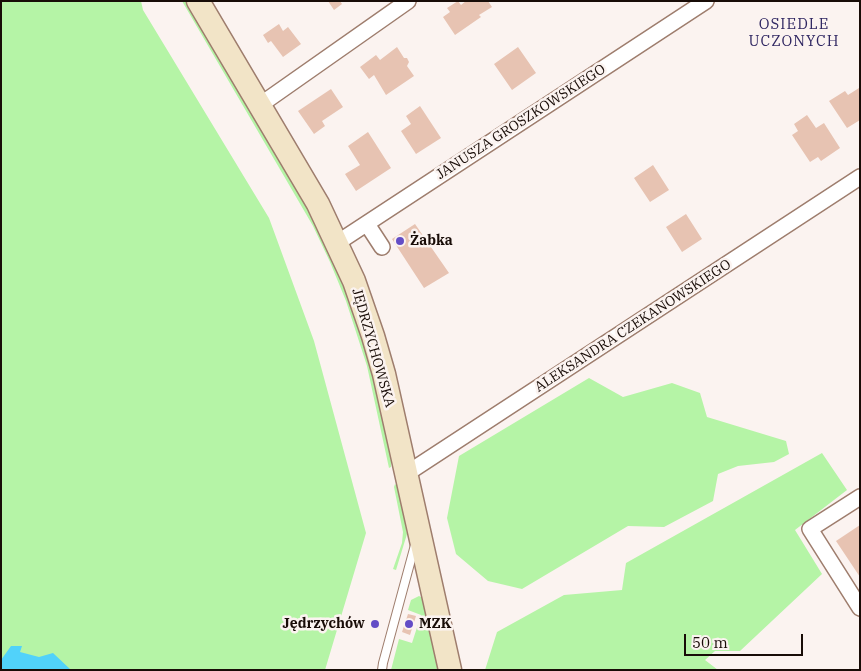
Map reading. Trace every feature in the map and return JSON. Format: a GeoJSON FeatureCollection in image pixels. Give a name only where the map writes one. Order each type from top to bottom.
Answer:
{"type":"FeatureCollection","features":[{"type":"Feature","properties":{"kind":"main road","name":"JĘDRZYCHOWSKA"},"geometry":{"type":"LineString","coordinates":[[198,1],[318,204],[354,281],[384,374],[450,670]]}},
{"type":"Feature","properties":{"kind":"street"},"geometry":{"type":"LineString","coordinates":[[260,105],[408,1]]}},
{"type":"Feature","properties":{"kind":"street","name":"JANUSZA GROSZKOWSKIEGO"},"geometry":{"type":"LineString","coordinates":[[337,243],[706,1]]}},
{"type":"Feature","properties":{"kind":"street","name":"ALEKSANDRA CZEKANOWSKIEGO"},"geometry":{"type":"LineString","coordinates":[[406,474],[860,177]]}},
{"type":"Feature","properties":{"kind":"street"},"geometry":{"type":"LineString","coordinates":[[367,224],[382,247]]}},
{"type":"Feature","properties":{"kind":"street"},"geometry":{"type":"LineString","coordinates":[[860,497],[810,529],[860,608]]}},
{"type":"Feature","properties":{"kind":"lane"},"geometry":{"type":"LineString","coordinates":[[382,670],[419,531]]}},
{"type":"Feature","properties":{"kind":"green space"},"geometry":{"type":"Polygon","coordinates":[[[1,1],[141,1],[143,10],[269,218],[314,341],[366,533],[325,670],[1,670],[1,1]]]}},
{"type":"Feature","properties":{"kind":"green space"},"geometry":{"type":"Polygon","coordinates":[[[182,1],[186,1],[308,208],[338,271],[371,369],[391,460],[391,467],[389,468],[367,366],[346,301],[330,262],[313,226],[182,1]]]}},
{"type":"Feature","properties":{"kind":"green space"},"geometry":{"type":"Polygon","coordinates":[[[589,378],[623,397],[672,383],[700,393],[707,417],[786,441],[789,454],[774,462],[738,466],[718,474],[713,501],[664,527],[628,526],[522,589],[488,581],[456,554],[447,518],[459,456],[589,378]]]}},
{"type":"Feature","properties":{"kind":"green space"},"geometry":{"type":"Polygon","coordinates":[[[822,453],[847,490],[795,530],[822,574],[740,651],[715,651],[705,660],[718,670],[485,670],[497,632],[564,595],[622,590],[626,563],[822,453]]]}},
{"type":"Feature","properties":{"kind":"green space"},"geometry":{"type":"Polygon","coordinates":[[[395,484],[401,498],[407,534],[396,570],[393,569],[402,543],[403,532],[395,484]]]}},
{"type":"Feature","properties":{"kind":"green space"},"geometry":{"type":"Polygon","coordinates":[[[419,596],[423,598],[441,670],[391,670],[399,639],[412,643],[421,615],[408,610],[411,600],[419,596]]]}},
{"type":"Feature","properties":{"kind":"water"},"geometry":{"type":"Polygon","coordinates":[[[11,646],[22,646],[20,652],[39,657],[53,653],[71,670],[1,670],[1,660],[11,646]]]}},
{"type":"Feature","properties":{"kind":"building"},"geometry":{"type":"Polygon","coordinates":[[[328,1],[340,1],[342,4],[334,10],[328,1]]]}},
{"type":"Feature","properties":{"kind":"building"},"geometry":{"type":"Polygon","coordinates":[[[458,1],[461,5],[466,1],[488,1],[492,7],[455,35],[443,17],[450,12],[447,8],[458,1]]]}},
{"type":"Feature","properties":{"kind":"building"},"geometry":{"type":"Polygon","coordinates":[[[279,24],[283,31],[288,27],[301,44],[283,57],[271,41],[268,43],[263,35],[279,24]]]}},
{"type":"Feature","properties":{"kind":"building"},"geometry":{"type":"Polygon","coordinates":[[[397,47],[404,58],[407,58],[409,62],[407,66],[414,76],[386,95],[374,75],[369,79],[360,67],[376,55],[380,60],[397,47]]]}},
{"type":"Feature","properties":{"kind":"building"},"geometry":{"type":"Polygon","coordinates":[[[518,47],[536,73],[512,90],[494,64],[518,47]]]}},
{"type":"Feature","properties":{"kind":"building"},"geometry":{"type":"Polygon","coordinates":[[[859,88],[860,120],[847,128],[829,101],[845,91],[848,95],[859,88]]]}},
{"type":"Feature","properties":{"kind":"building"},"geometry":{"type":"Polygon","coordinates":[[[331,89],[343,107],[322,121],[325,126],[314,134],[298,111],[331,89]]]}},
{"type":"Feature","properties":{"kind":"building"},"geometry":{"type":"Polygon","coordinates":[[[420,106],[441,138],[416,154],[401,131],[411,124],[406,116],[420,106]]]}},
{"type":"Feature","properties":{"kind":"building"},"geometry":{"type":"Polygon","coordinates":[[[807,115],[816,128],[824,123],[840,148],[821,161],[818,157],[810,162],[792,135],[798,131],[794,124],[807,115]]]}},
{"type":"Feature","properties":{"kind":"building"},"geometry":{"type":"Polygon","coordinates":[[[368,132],[391,168],[356,191],[345,174],[360,165],[348,146],[368,132]]]}},
{"type":"Feature","properties":{"kind":"building"},"geometry":{"type":"Polygon","coordinates":[[[653,165],[669,190],[650,202],[634,178],[653,165]]]}},
{"type":"Feature","properties":{"kind":"building"},"geometry":{"type":"Polygon","coordinates":[[[686,214],[702,239],[682,252],[666,227],[686,214]]]}},
{"type":"Feature","properties":{"kind":"building"},"geometry":{"type":"Polygon","coordinates":[[[415,224],[449,273],[424,288],[392,239],[415,224]]]}},
{"type":"Feature","properties":{"kind":"building"},"geometry":{"type":"Polygon","coordinates":[[[860,525],[860,577],[836,541],[860,525]]]}},
{"type":"Feature","properties":{"kind":"building","name":"MZK"},"geometry":{"type":"Polygon","coordinates":[[[408,614],[416,616],[410,635],[402,632],[408,614]]]}},
{"type":"Feature","properties":{"kind":"place","name":"Żabka"},"geometry":{"type":"Point","coordinates":[400,241]}},
{"type":"Feature","properties":{"kind":"place","name":"Jędrzychów"},"geometry":{"type":"Point","coordinates":[375,624]}},
{"type":"Feature","properties":{"kind":"place","name":"MZK"},"geometry":{"type":"Point","coordinates":[409,624]}},
{"type":"Feature","properties":{"kind":"district","name":"OSIEDLE UCZONYCH"},"geometry":{"type":"Point","coordinates":[794,34]}}]}
